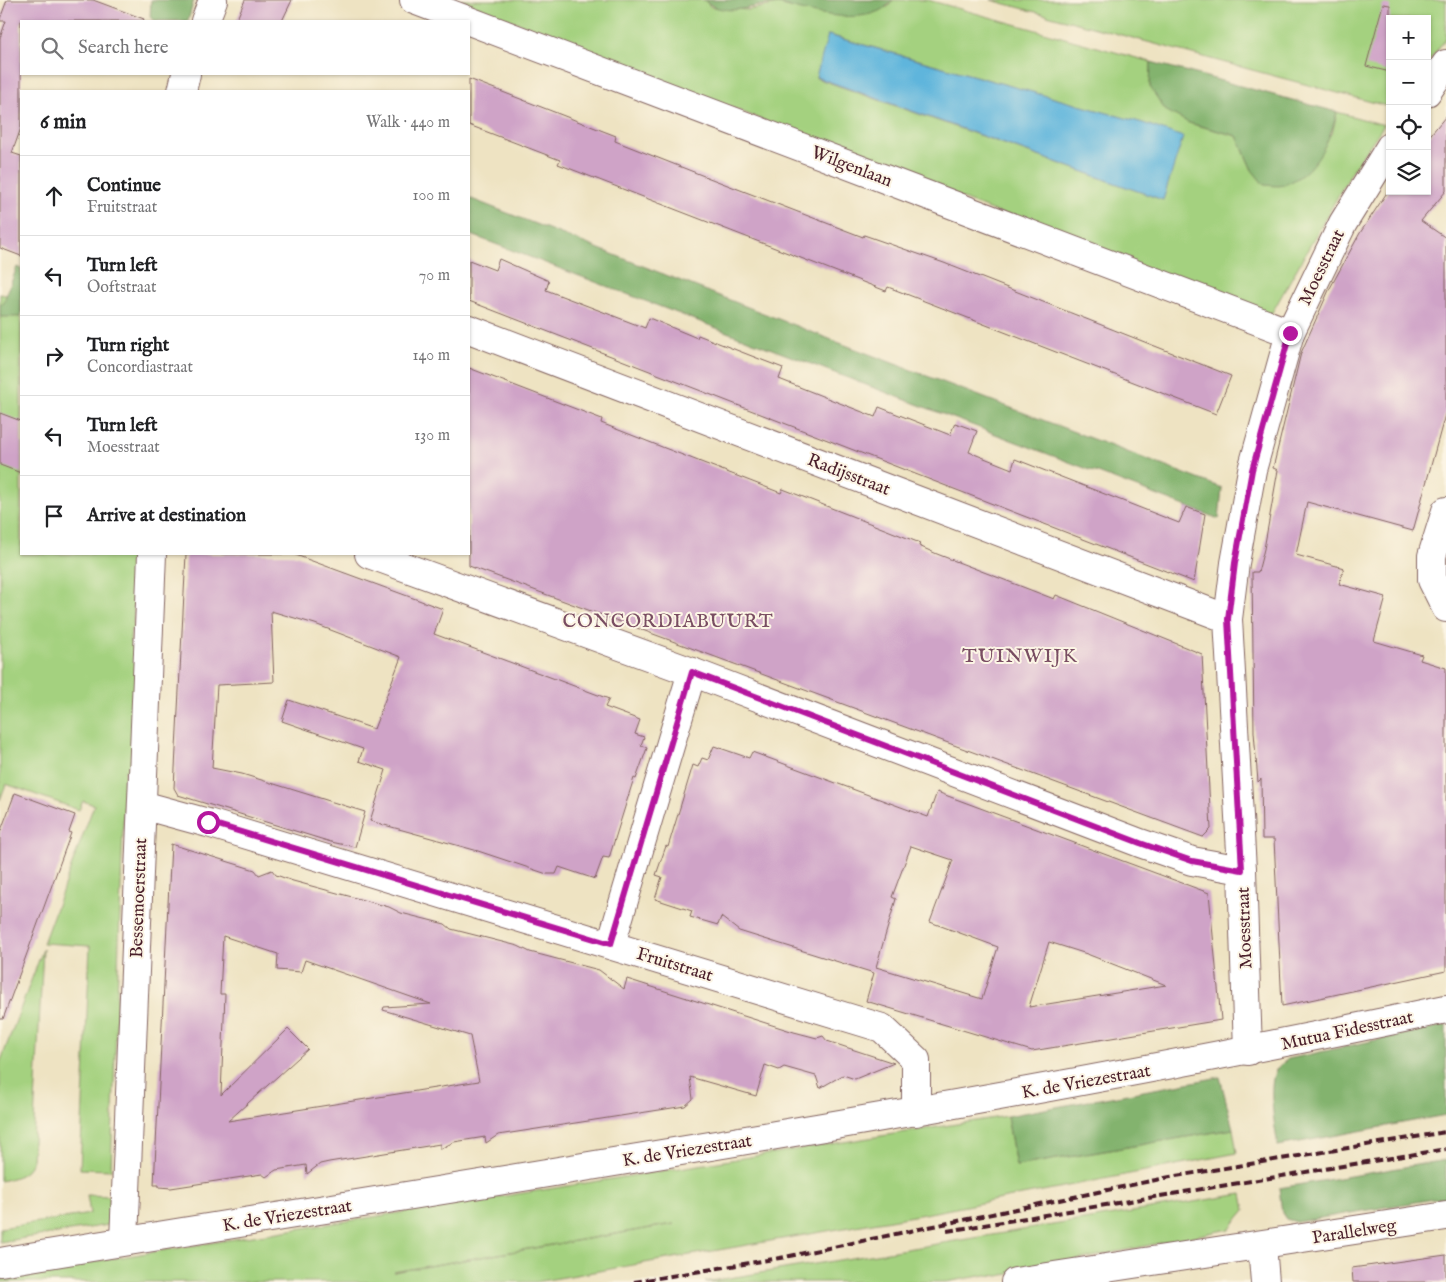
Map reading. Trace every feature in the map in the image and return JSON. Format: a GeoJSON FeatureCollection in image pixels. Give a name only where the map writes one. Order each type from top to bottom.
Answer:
{"type":"FeatureCollection","features":[{"type":"Feature","properties":{"kind":"street"},"geometry":{"type":"LineString","coordinates":[[205,20],[213,0]]}},
{"type":"Feature","properties":{"kind":"street","name":"Wilgenlaan"},"geometry":{"type":"LineString","coordinates":[[414,0],[467,20]]}},
{"type":"Feature","properties":{"kind":"street","name":"Wilgenlaan"},"geometry":{"type":"LineString","coordinates":[[470,21],[1290,333]]}},
{"type":"Feature","properties":{"kind":"street"},"geometry":{"type":"LineString","coordinates":[[1431,86],[1446,64]]}},
{"type":"Feature","properties":{"kind":"street"},"geometry":{"type":"LineString","coordinates":[[182,90],[186,75]]}},
{"type":"Feature","properties":{"kind":"street","name":"Moesstraat"},"geometry":{"type":"LineString","coordinates":[[1248,1051],[1242,870],[1228,619],[1235,563],[1252,470],[1290,333],[1343,223],[1388,150]]}},
{"type":"Feature","properties":{"kind":"street","name":"Radijsstraat"},"geometry":{"type":"LineString","coordinates":[[470,329],[1228,619]]}},
{"type":"Feature","properties":{"kind":"street"},"geometry":{"type":"LineString","coordinates":[[1446,512],[1432,556],[1432,580],[1446,608]]}},
{"type":"Feature","properties":{"kind":"street","name":"Bessemoerstraat"},"geometry":{"type":"LineString","coordinates":[[124,1241],[152,555]]}},
{"type":"Feature","properties":{"kind":"street"},"geometry":{"type":"LineString","coordinates":[[372,555],[692,672],[1140,843],[1192,861],[1242,870]]}},
{"type":"Feature","properties":{"kind":"street"},"geometry":{"type":"LineString","coordinates":[[611,944],[692,672]]}},
{"type":"Feature","properties":{"kind":"street","name":"Fruitstraat"},"geometry":{"type":"LineString","coordinates":[[142,806],[208,822],[882,1028],[916,1060],[916,1112]]}},
{"type":"Feature","properties":{"kind":"street","name":"Mutua Fidesstraat"},"geometry":{"type":"LineString","coordinates":[[1248,1051],[1446,1009]]}},
{"type":"Feature","properties":{"kind":"street","name":"K. de Vriezestraat"},"geometry":{"type":"LineString","coordinates":[[0,1262],[916,1112],[1248,1051]]}},
{"type":"Feature","properties":{"kind":"street","name":"Parallelweg"},"geometry":{"type":"LineString","coordinates":[[1015,1282],[1262,1246],[1446,1216]]}},
{"type":"Feature","properties":{"kind":"street"},"geometry":{"type":"LineString","coordinates":[[1262,1246],[1265,1282]]}},
{"type":"Feature","properties":{"kind":"green space"},"geometry":{"type":"Polygon","coordinates":[[[151,0],[194,0],[188,20],[154,20],[150,17],[151,0]]]}},
{"type":"Feature","properties":{"kind":"green space"},"geometry":{"type":"Polygon","coordinates":[[[461,0],[704,0],[711,7],[748,10],[778,4],[794,8],[888,7],[893,0],[928,0],[1151,62],[1150,87],[1189,123],[1237,136],[1252,170],[1332,134],[1337,112],[1384,125],[1355,166],[1269,318],[906,177],[461,0]],[[829,35],[816,78],[1163,200],[1182,137],[1143,123],[829,35]]]}},
{"type":"Feature","properties":{"kind":"green space"},"geometry":{"type":"Polygon","coordinates":[[[704,0],[893,0],[884,8],[873,13],[861,16],[834,16],[778,4],[731,10],[722,9],[704,0]]]}},
{"type":"Feature","properties":{"kind":"green space"},"geometry":{"type":"Polygon","coordinates":[[[991,0],[1446,0],[1446,38],[1431,59],[1431,15],[1386,15],[1386,106],[991,0]]]}},
{"type":"Feature","properties":{"kind":"green space"},"geometry":{"type":"Polygon","coordinates":[[[1151,62],[1337,112],[1330,135],[1312,165],[1295,180],[1284,185],[1264,185],[1252,170],[1237,136],[1189,123],[1165,110],[1150,87],[1151,62]]]}},
{"type":"Feature","properties":{"kind":"green space"},"geometry":{"type":"Polygon","coordinates":[[[470,198],[832,340],[1222,488],[1219,519],[470,234],[470,198]]]}},
{"type":"Feature","properties":{"kind":"green space"},"geometry":{"type":"Polygon","coordinates":[[[17,267],[20,268],[20,317],[0,317],[0,303],[3,304],[17,267]]]}},
{"type":"Feature","properties":{"kind":"green space"},"geometry":{"type":"Polygon","coordinates":[[[0,294],[20,298],[20,555],[136,555],[133,629],[131,629],[130,642],[138,645],[135,774],[125,770],[111,1170],[80,1169],[90,946],[43,943],[94,805],[83,801],[79,810],[6,784],[0,800],[0,294]]]}},
{"type":"Feature","properties":{"kind":"green space"},"geometry":{"type":"Polygon","coordinates":[[[43,949],[32,1162],[23,1173],[0,1181],[0,1063],[43,949]]]}},
{"type":"Feature","properties":{"kind":"green space"},"geometry":{"type":"Polygon","coordinates":[[[1446,1025],[1446,1115],[1278,1146],[1272,1096],[1273,1077],[1276,1070],[1288,1059],[1446,1025]]]}},
{"type":"Feature","properties":{"kind":"green space"},"geometry":{"type":"Polygon","coordinates":[[[1220,1077],[1233,1129],[1016,1166],[1007,1116],[1220,1077]]]}},
{"type":"Feature","properties":{"kind":"green space"},"geometry":{"type":"Polygon","coordinates":[[[1007,1116],[1016,1166],[1233,1129],[1237,1153],[930,1213],[536,1282],[0,1282],[0,1279],[115,1258],[1007,1116]],[[674,1224],[393,1272],[394,1272],[674,1224]]]}},
{"type":"Feature","properties":{"kind":"green space"},"geometry":{"type":"Polygon","coordinates":[[[1446,1160],[1446,1197],[1297,1222],[1286,1219],[1282,1213],[1279,1188],[1446,1160]]]}},
{"type":"Feature","properties":{"kind":"green space"},"geometry":{"type":"Polygon","coordinates":[[[1242,1194],[1245,1210],[1229,1229],[999,1276],[986,1275],[946,1282],[705,1282],[1242,1194]]]}},
{"type":"Feature","properties":{"kind":"green space"},"geometry":{"type":"Polygon","coordinates":[[[87,1195],[110,1196],[108,1225],[0,1242],[0,1228],[90,1214],[87,1195]]]}},
{"type":"Feature","properties":{"kind":"water"},"geometry":{"type":"Polygon","coordinates":[[[828,35],[1143,123],[1183,137],[1163,200],[816,77],[828,35]]]}},
{"type":"Feature","properties":{"kind":"building"},"geometry":{"type":"Polygon","coordinates":[[[7,0],[93,0],[144,19],[20,20],[20,131],[12,153],[20,156],[20,256],[0,248],[0,38],[6,21],[0,21],[7,0]]]}},
{"type":"Feature","properties":{"kind":"building"},"geometry":{"type":"Polygon","coordinates":[[[245,0],[292,0],[282,20],[236,20],[245,0]]]}},
{"type":"Feature","properties":{"kind":"building"},"geometry":{"type":"Polygon","coordinates":[[[1383,4],[1390,5],[1390,15],[1386,15],[1386,71],[1366,66],[1383,4]]]}},
{"type":"Feature","properties":{"kind":"building"},"geometry":{"type":"Polygon","coordinates":[[[469,79],[616,136],[615,141],[704,176],[863,237],[864,235],[944,263],[1231,376],[1216,414],[888,287],[886,291],[558,164],[560,160],[470,125],[469,79]]]}},
{"type":"Feature","properties":{"kind":"building"},"geometry":{"type":"Polygon","coordinates":[[[1446,116],[1446,191],[1421,221],[1446,238],[1446,411],[1413,531],[1307,502],[1296,555],[1344,568],[1339,584],[1386,597],[1374,641],[1422,655],[1420,660],[1446,668],[1446,971],[1282,1006],[1274,839],[1262,839],[1261,779],[1258,782],[1254,732],[1252,572],[1258,572],[1264,549],[1278,470],[1273,468],[1301,353],[1329,290],[1360,233],[1386,194],[1431,195],[1431,134],[1446,116]]]}},
{"type":"Feature","properties":{"kind":"building"},"geometry":{"type":"Polygon","coordinates":[[[499,259],[549,281],[546,290],[645,328],[649,318],[697,338],[698,335],[783,368],[779,379],[875,417],[879,407],[950,435],[955,423],[977,431],[969,452],[1012,469],[1015,459],[1179,523],[1186,507],[1205,514],[1194,582],[470,301],[470,260],[495,270],[499,259]]]}},
{"type":"Feature","properties":{"kind":"building"},"geometry":{"type":"Polygon","coordinates":[[[470,368],[602,419],[601,423],[662,447],[781,493],[783,489],[920,543],[919,546],[937,554],[1054,599],[1056,595],[1202,654],[1211,829],[1203,837],[469,566],[470,368]]]}},
{"type":"Feature","properties":{"kind":"building"},"geometry":{"type":"Polygon","coordinates":[[[0,413],[20,421],[20,473],[0,465],[0,413]]]}},
{"type":"Feature","properties":{"kind":"building"},"geometry":{"type":"Polygon","coordinates":[[[186,555],[296,555],[443,609],[434,634],[609,699],[605,707],[640,720],[635,734],[644,737],[641,745],[647,748],[636,779],[634,778],[609,858],[603,857],[595,879],[559,867],[556,874],[547,874],[478,851],[370,821],[386,770],[359,761],[363,749],[282,721],[289,700],[374,729],[401,657],[315,624],[271,611],[274,682],[217,685],[212,768],[242,774],[365,812],[355,847],[331,842],[178,795],[174,788],[186,555]]]}},
{"type":"Feature","properties":{"kind":"building"},"geometry":{"type":"Polygon","coordinates":[[[714,746],[749,758],[752,752],[928,817],[937,792],[1209,893],[1221,1020],[1032,1051],[866,1001],[874,973],[739,931],[721,917],[718,925],[690,917],[692,911],[655,899],[662,877],[656,875],[666,846],[668,847],[693,765],[698,767],[702,758],[708,760],[714,746]],[[911,846],[892,897],[896,899],[876,967],[982,999],[998,947],[930,922],[953,860],[911,846]],[[1049,942],[1029,1007],[1166,985],[1087,954],[1049,942]]]}},
{"type":"Feature","properties":{"kind":"building"},"geometry":{"type":"Polygon","coordinates":[[[15,793],[75,815],[69,832],[71,833],[3,1019],[0,1019],[0,833],[15,793]]]}},
{"type":"Feature","properties":{"kind":"building"},"geometry":{"type":"Polygon","coordinates":[[[171,844],[255,870],[259,875],[272,870],[276,875],[293,881],[389,907],[401,913],[445,924],[451,929],[518,946],[530,952],[599,970],[624,989],[627,979],[794,1032],[817,1038],[823,1036],[827,1041],[894,1063],[855,1079],[843,1075],[820,1088],[816,1076],[784,1067],[779,1070],[765,1065],[756,1096],[690,1077],[693,1099],[685,1106],[498,1135],[486,1143],[485,1137],[454,1142],[440,1149],[440,1144],[329,1162],[320,1164],[307,1174],[306,1165],[276,1170],[266,1177],[262,1174],[171,1188],[154,1185],[171,844]],[[223,936],[220,994],[225,994],[221,1095],[288,1029],[308,1049],[228,1121],[479,1081],[470,1036],[383,1010],[384,1007],[431,1004],[305,960],[301,972],[277,970],[278,954],[223,936]]]}},
{"type":"Feature","properties":{"kind":"building"},"geometry":{"type":"Polygon","coordinates":[[[1446,1255],[1446,1282],[1353,1282],[1352,1268],[1446,1255]]]}},
{"type":"Feature","properties":{"kind":"railway"},"geometry":{"type":"LineString","coordinates":[[634,1282],[780,1258],[1170,1177],[1446,1132]]}},
{"type":"Feature","properties":{"kind":"railway"},"geometry":{"type":"LineString","coordinates":[[947,1231],[1446,1149]]}},
{"type":"Feature","properties":{"kind":"district","name":"CONCORDIABUURT"},"geometry":{"type":"Point","coordinates":[668,620]}},
{"type":"Feature","properties":{"kind":"district","name":"TUINWIJK"},"geometry":{"type":"Point","coordinates":[1020,655]}},
{"type":"Feature","properties":{"kind":"route"},"geometry":{"type":"LineString","coordinates":[[208,822],[611,944],[692,672],[1140,843],[1192,861],[1242,870],[1228,619],[1235,563],[1252,470],[1290,333]]}}]}
